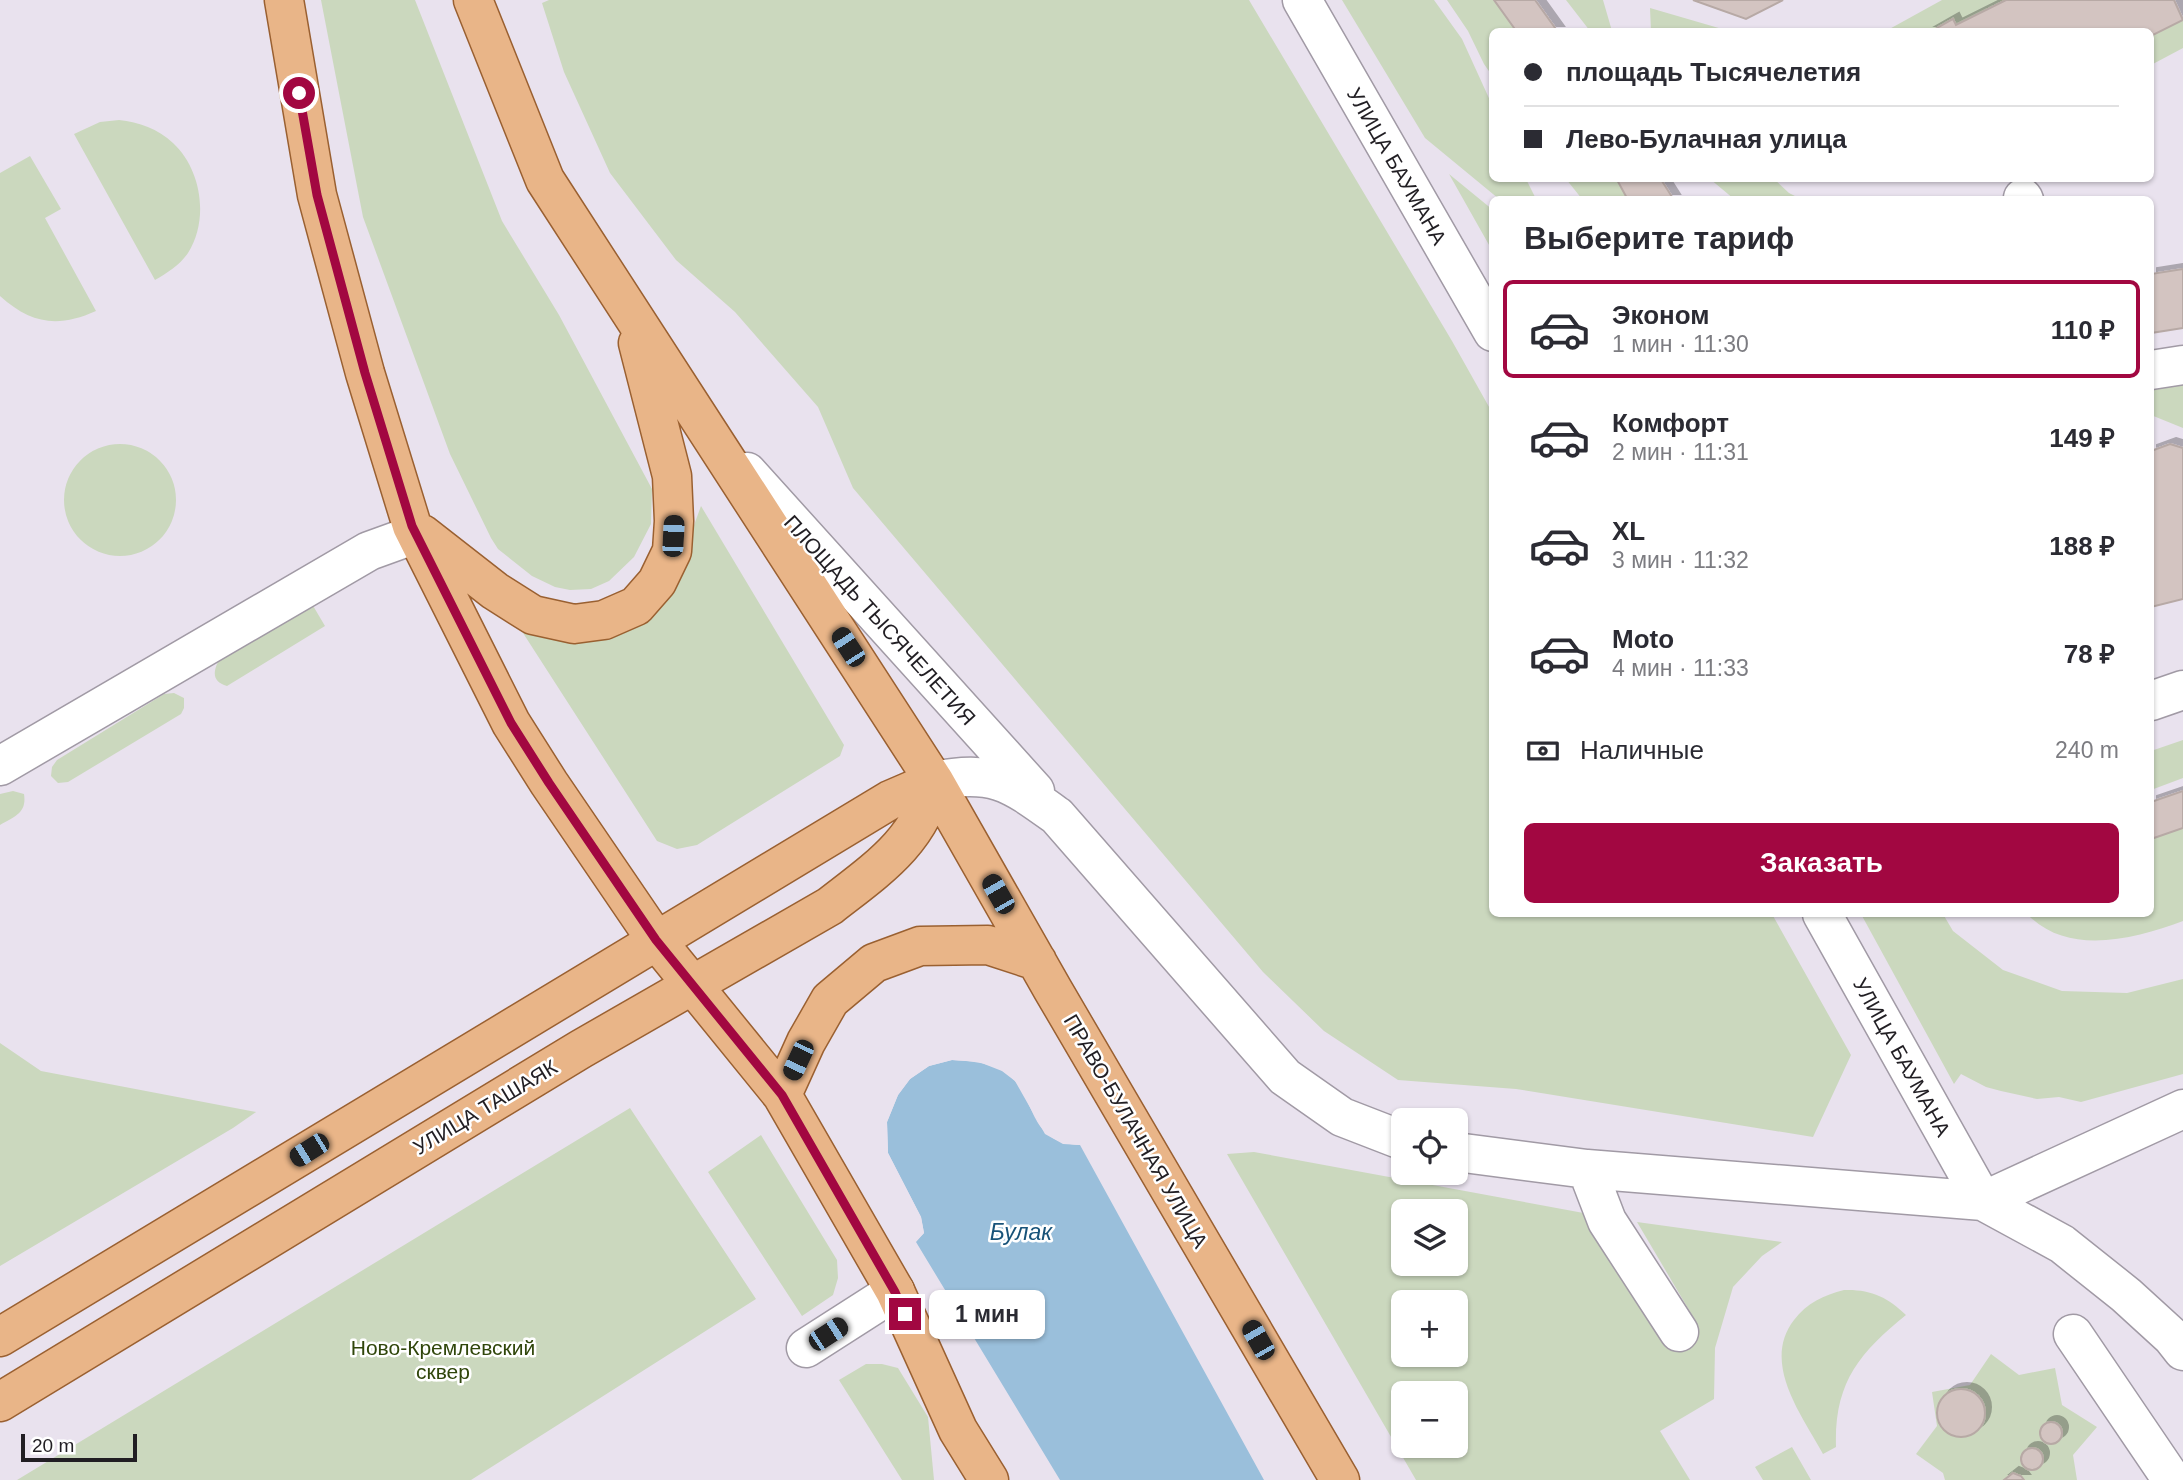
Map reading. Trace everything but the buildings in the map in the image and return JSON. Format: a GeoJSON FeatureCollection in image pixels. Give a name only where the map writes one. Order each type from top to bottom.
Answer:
{"type":"FeatureCollection","features":[{"type":"Feature","properties":{"kind":"main road"},"geometry":{"type":"LineString","coordinates":[[284,0],[317,195],[365,373],[414,530],[511,723],[549,783],[656,940],[782,1095],[895,1292],[958,1430],[989,1480]]}},
{"type":"Feature","properties":{"kind":"main road","name":"ПЛОЩАДЬ ТЫСЯЧЕЛЕТИЯ"},"geometry":{"type":"LineString","coordinates":[[479,3],[545,180],[934,781]]}},
{"type":"Feature","properties":{"kind":"main road"},"geometry":{"type":"LineString","coordinates":[[414,530],[495,591],[533,615],[574,624],[604,620],[636,606],[657,582],[672,551],[674,522],[672,476],[631,313]]}},
{"type":"Feature","properties":{"kind":"main road"},"geometry":{"type":"LineString","coordinates":[[0,1337],[890,800],[934,781]]}},
{"type":"Feature","properties":{"kind":"main road","name":"ПРАВО-БУЛАЧНАЯ УЛИЦА"},"geometry":{"type":"LineString","coordinates":[[934,781],[1339,1480]]}},
{"type":"Feature","properties":{"kind":"main road","name":"УЛИЦА ТАШАЯК"},"geometry":{"type":"LineString","coordinates":[[0,1402],[569,1056],[830,906],[868,877],[897,850],[916,827],[929,805],[934,781]]}},
{"type":"Feature","properties":{"kind":"main road"},"geometry":{"type":"LineString","coordinates":[[782,1095],[806,1042],[830,1000],[874,963],[920,946],[988,945],[1037,961]]}},
{"type":"Feature","properties":{"kind":"street","name":"УЛИЦА БАУМАНА"},"geometry":{"type":"LineString","coordinates":[[1302,0],[1489,325]]}},
{"type":"Feature","properties":{"kind":"street"},"geometry":{"type":"LineString","coordinates":[[2154,370],[2183,365]]}},
{"type":"Feature","properties":{"kind":"street","name":"ПЛОЩАДЬ ТЫСЯЧЕЛЕТИЯ"},"geometry":{"type":"LineString","coordinates":[[704,424],[1057,816]]}},
{"type":"Feature","properties":{"kind":"street"},"geometry":{"type":"LineString","coordinates":[[0,766],[369,551],[414,530]]}},
{"type":"Feature","properties":{"kind":"street"},"geometry":{"type":"LineString","coordinates":[[2154,700],[2183,690]]}},
{"type":"Feature","properties":{"kind":"street"},"geometry":{"type":"LineString","coordinates":[[934,781],[956,776],[987,777],[1016,786],[1057,816],[1285,1077],[1342,1117],[1391,1136]]}},
{"type":"Feature","properties":{"kind":"street","name":"УЛИЦА БАУМАНА"},"geometry":{"type":"LineString","coordinates":[[1824,917],[1983,1201]]}},
{"type":"Feature","properties":{"kind":"street"},"geometry":{"type":"LineString","coordinates":[[1983,1201],[2183,1109]]}},
{"type":"Feature","properties":{"kind":"street"},"geometry":{"type":"LineString","coordinates":[[1468,1154],[1587,1169],[1983,1201],[2062,1244],[2126,1295],[2172,1337],[2183,1351]]}},
{"type":"Feature","properties":{"kind":"street"},"geometry":{"type":"LineString","coordinates":[[1587,1169],[1607,1221],[1679,1332]]}},
{"type":"Feature","properties":{"kind":"street"},"geometry":{"type":"LineString","coordinates":[[806,1348],[895,1292]]}},
{"type":"Feature","properties":{"kind":"street"},"geometry":{"type":"LineString","coordinates":[[2073,1334],[2172,1480]]}},
{"type":"Feature","properties":{"kind":"green space"},"geometry":{"type":"Polygon","coordinates":[[[321,0],[415,0],[502,221],[559,315],[652,489],[651,524],[634,557],[609,581],[591,589],[570,590],[555,587],[532,576],[498,549],[491,538],[450,454],[363,217],[321,0]]]}},
{"type":"Feature","properties":{"kind":"green space"},"geometry":{"type":"Polygon","coordinates":[[[549,0],[1249,0],[1489,407],[1489,917],[1774,917],[1851,1055],[1813,1137],[1516,1089],[1398,1080],[1324,1031],[1263,972],[853,488],[818,407],[735,312],[676,260],[610,173],[564,72],[542,3],[549,0]]]}},
{"type":"Feature","properties":{"kind":"green space"},"geometry":{"type":"Polygon","coordinates":[[[1342,0],[1434,0],[1462,39],[1489,98],[1489,182],[1528,182],[1534,196],[1495,196],[1425,138],[1342,0]]]}},
{"type":"Feature","properties":{"kind":"green space"},"geometry":{"type":"Polygon","coordinates":[[[1447,0],[1494,0],[1515,28],[1489,28],[1489,71],[1468,31],[1447,0]]]}},
{"type":"Feature","properties":{"kind":"green space"},"geometry":{"type":"Polygon","coordinates":[[[1566,0],[1603,0],[1611,28],[1588,28],[1566,0]]]}},
{"type":"Feature","properties":{"kind":"green space"},"geometry":{"type":"Polygon","coordinates":[[[1942,0],[2006,0],[1956,25],[1953,19],[1936,28],[1891,28],[1942,0]]]}},
{"type":"Feature","properties":{"kind":"green space"},"geometry":{"type":"Polygon","coordinates":[[[1650,8],[1719,28],[1651,28],[1650,8]]]}},
{"type":"Feature","properties":{"kind":"green space"},"geometry":{"type":"Polygon","coordinates":[[[2183,20],[2183,48],[2154,63],[2154,34],[2183,20]]]}},
{"type":"Feature","properties":{"kind":"green space"},"geometry":{"type":"Polygon","coordinates":[[[119,120],[148,127],[167,138],[183,154],[196,181],[200,211],[195,240],[181,261],[155,280],[74,134],[100,122],[119,120]]]}},
{"type":"Feature","properties":{"kind":"green space"},"geometry":{"type":"Polygon","coordinates":[[[30,156],[61,209],[45,218],[96,311],[69,320],[34,318],[0,296],[0,173],[30,156]]]}},
{"type":"Feature","properties":{"kind":"green space"},"geometry":{"type":"Polygon","coordinates":[[[1449,174],[1489,207],[1489,245],[1449,174]]]}},
{"type":"Feature","properties":{"kind":"green space"},"geometry":{"type":"Polygon","coordinates":[[[1568,182],[1618,182],[1626,196],[1580,196],[1568,182]]]}},
{"type":"Feature","properties":{"kind":"green space"},"geometry":{"type":"Polygon","coordinates":[[[1714,182],[1777,182],[1795,196],[1730,196],[1714,182]]]}},
{"type":"Feature","properties":{"kind":"green space"},"geometry":{"type":"Polygon","coordinates":[[[2183,380],[2183,428],[2154,416],[2154,384],[2183,380]]]}},
{"type":"Feature","properties":{"kind":"green space"},"geometry":{"type":"Polygon","coordinates":[[[120,444],[141,448],[159,461],[172,479],[176,500],[172,521],[159,539],[141,552],[120,556],[99,552],[81,539],[68,521],[64,500],[68,479],[81,461],[99,448],[120,444]]]}},
{"type":"Feature","properties":{"kind":"green space"},"geometry":{"type":"Polygon","coordinates":[[[701,506],[844,745],[840,756],[697,845],[677,849],[657,841],[514,619],[575,631],[674,580],[701,506]]]}},
{"type":"Feature","properties":{"kind":"green space"},"geometry":{"type":"Polygon","coordinates":[[[312,604],[325,626],[227,686],[217,680],[215,670],[218,662],[312,604]]]}},
{"type":"Feature","properties":{"kind":"green space"},"geometry":{"type":"Polygon","coordinates":[[[174,693],[184,698],[181,714],[68,782],[58,783],[51,776],[52,767],[57,760],[164,694],[174,693]]]}},
{"type":"Feature","properties":{"kind":"green space"},"geometry":{"type":"Polygon","coordinates":[[[2183,740],[2183,778],[2154,789],[2154,750],[2183,740]]]}},
{"type":"Feature","properties":{"kind":"green space"},"geometry":{"type":"Polygon","coordinates":[[[13,791],[24,794],[24,806],[19,813],[0,825],[0,794],[13,791]]]}},
{"type":"Feature","properties":{"kind":"green space"},"geometry":{"type":"Polygon","coordinates":[[[2183,828],[2183,921],[2123,938],[2081,940],[2062,936],[2043,927],[2031,917],[2154,917],[2154,838],[2183,828]]]}},
{"type":"Feature","properties":{"kind":"green space"},"geometry":{"type":"Polygon","coordinates":[[[1863,917],[1945,917],[1953,931],[2003,970],[2062,991],[2127,993],[2183,979],[2183,1074],[2081,1102],[2059,1097],[2037,1099],[2001,1091],[1986,1087],[1961,1074],[1954,1084],[1863,917]]]}},
{"type":"Feature","properties":{"kind":"green space"},"geometry":{"type":"Polygon","coordinates":[[[0,1043],[41,1071],[256,1112],[0,1266],[0,1043]]]}},
{"type":"Feature","properties":{"kind":"green space","name":"Ново-Кремлевский сквер"},"geometry":{"type":"Polygon","coordinates":[[[630,1108],[756,1299],[471,1480],[17,1480],[630,1108]]]}},
{"type":"Feature","properties":{"kind":"green space"},"geometry":{"type":"Polygon","coordinates":[[[761,1135],[837,1260],[838,1278],[833,1295],[802,1316],[708,1172],[761,1135]]]}},
{"type":"Feature","properties":{"kind":"green space"},"geometry":{"type":"Polygon","coordinates":[[[1254,1152],[1391,1177],[1391,1185],[1432,1185],[1589,1214],[1663,1341],[1696,1322],[1637,1222],[1782,1242],[1762,1256],[1733,1287],[1715,1348],[1714,1399],[1660,1431],[1690,1480],[1416,1480],[1403,1458],[1468,1458],[1468,1381],[1391,1381],[1391,1437],[1227,1154],[1254,1152]]]}},
{"type":"Feature","properties":{"kind":"green space"},"geometry":{"type":"Polygon","coordinates":[[[1844,1290],[1878,1295],[1906,1315],[1875,1343],[1853,1371],[1839,1405],[1836,1447],[1823,1454],[1788,1388],[1782,1354],[1785,1337],[1799,1314],[1816,1300],[1844,1290]]]}},
{"type":"Feature","properties":{"kind":"green space"},"geometry":{"type":"Polygon","coordinates":[[[1991,1354],[2019,1375],[2055,1368],[2062,1405],[2097,1427],[2073,1455],[2077,1480],[1945,1480],[1943,1473],[1916,1454],[1937,1426],[1932,1392],[1970,1385],[1991,1354]]]}},
{"type":"Feature","properties":{"kind":"green space"},"geometry":{"type":"Polygon","coordinates":[[[866,1364],[898,1368],[928,1417],[934,1480],[902,1480],[839,1380],[866,1364]]]}},
{"type":"Feature","properties":{"kind":"green space"},"geometry":{"type":"Polygon","coordinates":[[[1792,1447],[1811,1480],[1763,1480],[1755,1467],[1792,1447]]]}},
{"type":"Feature","properties":{"kind":"water","name":"Булак"},"geometry":{"type":"Polygon","coordinates":[[[952,1060],[971,1061],[1001,1070],[1022,1090],[1033,1114],[1049,1135],[1062,1142],[1080,1145],[1264,1480],[1060,1480],[916,1242],[924,1233],[921,1217],[888,1153],[887,1122],[898,1095],[910,1079],[929,1066],[952,1060]]]}},
{"type":"Feature","properties":{"kind":"pier"},"geometry":{"type":"Polygon","coordinates":[[[952,1057],[980,1058],[1004,1068],[1018,1079],[1048,1132],[1064,1140],[1083,1142],[1080,1145],[1063,1144],[1045,1134],[1015,1081],[1002,1071],[979,1062],[952,1060],[929,1066],[910,1079],[898,1095],[887,1122],[888,1153],[921,1217],[924,1233],[913,1244],[921,1232],[918,1218],[885,1154],[884,1121],[895,1094],[908,1076],[928,1062],[952,1057]]]}},
{"type":"Feature","properties":{"kind":"route"},"geometry":{"type":"LineString","coordinates":[[299,93],[317,195],[365,373],[412,526],[511,723],[656,940],[782,1095],[905,1314]]}}]}
